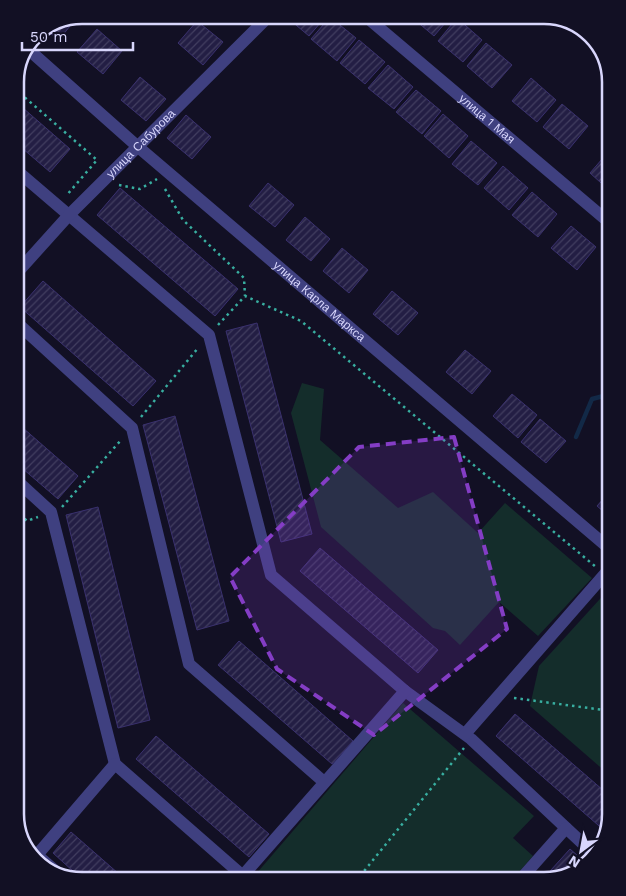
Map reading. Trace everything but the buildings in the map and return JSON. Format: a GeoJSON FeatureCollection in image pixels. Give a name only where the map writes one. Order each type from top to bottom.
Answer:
{"type":"FeatureCollection","features":[{"type":"Feature","properties":{"kind":"street","name":"улица Сабурова"},"geometry":{"type":"LineString","coordinates":[[24,266],[137,146],[261,24]]}},
{"type":"Feature","properties":{"kind":"street","name":"улица 1 Мая"},"geometry":{"type":"LineString","coordinates":[[375,24],[602,216]]}},
{"type":"Feature","properties":{"kind":"street","name":"улица Карла Маркса"},"geometry":{"type":"LineString","coordinates":[[32,53],[137,146],[602,542]]}},
{"type":"Feature","properties":{"kind":"street"},"geometry":{"type":"LineString","coordinates":[[24,177],[209,336],[271,575],[405,691],[468,737],[590,850]]}},
{"type":"Feature","properties":{"kind":"street"},"geometry":{"type":"LineString","coordinates":[[24,329],[132,428],[189,664],[324,782]]}},
{"type":"Feature","properties":{"kind":"street"},"geometry":{"type":"LineString","coordinates":[[24,488],[51,512],[115,764],[233,872]]}},
{"type":"Feature","properties":{"kind":"street"},"geometry":{"type":"LineString","coordinates":[[468,737],[602,577]]}},
{"type":"Feature","properties":{"kind":"street"},"geometry":{"type":"LineString","coordinates":[[245,872],[405,691]]}},
{"type":"Feature","properties":{"kind":"street"},"geometry":{"type":"LineString","coordinates":[[39,853],[115,764]]}},
{"type":"Feature","properties":{"kind":"street"},"geometry":{"type":"LineString","coordinates":[[527,872],[566,828]]}},
{"type":"Feature","properties":{"kind":"path"},"geometry":{"type":"LineString","coordinates":[[24,97],[97,160],[58,205]]}},
{"type":"Feature","properties":{"kind":"path"},"geometry":{"type":"LineString","coordinates":[[24,518],[27,521],[63,507],[245,296],[244,278],[182,220],[158,178],[165,170]]}},
{"type":"Feature","properties":{"kind":"path"},"geometry":{"type":"LineString","coordinates":[[245,296],[301,320],[602,565]]}},
{"type":"Feature","properties":{"kind":"path"},"geometry":{"type":"LineString","coordinates":[[510,697],[602,710]]}},
{"type":"Feature","properties":{"kind":"path"},"geometry":{"type":"LineString","coordinates":[[363,872],[468,737]]}},
{"type":"Feature","properties":{"kind":"highlighted area"},"geometry":{"type":"Polygon","coordinates":[[[454,437],[507,629],[374,735],[277,669],[230,577],[359,447],[454,437]]]}},
{"type":"Feature","properties":{"kind":"green space"},"geometry":{"type":"Polygon","coordinates":[[[302,383],[324,389],[320,440],[398,508],[433,492],[478,533],[505,503],[592,578],[538,636],[499,602],[460,645],[445,631],[433,628],[321,527],[291,413],[302,383]]]}},
{"type":"Feature","properties":{"kind":"green space"},"geometry":{"type":"Polygon","coordinates":[[[602,597],[602,769],[530,706],[539,666],[602,597]]]}},
{"type":"Feature","properties":{"kind":"green space"},"geometry":{"type":"Polygon","coordinates":[[[403,703],[534,816],[513,838],[533,856],[519,872],[258,872],[403,703]]]}},
{"type":"Feature","properties":{"kind":"waterway"},"geometry":{"type":"LineString","coordinates":[[576,437],[592,399],[602,396]]}}]}
